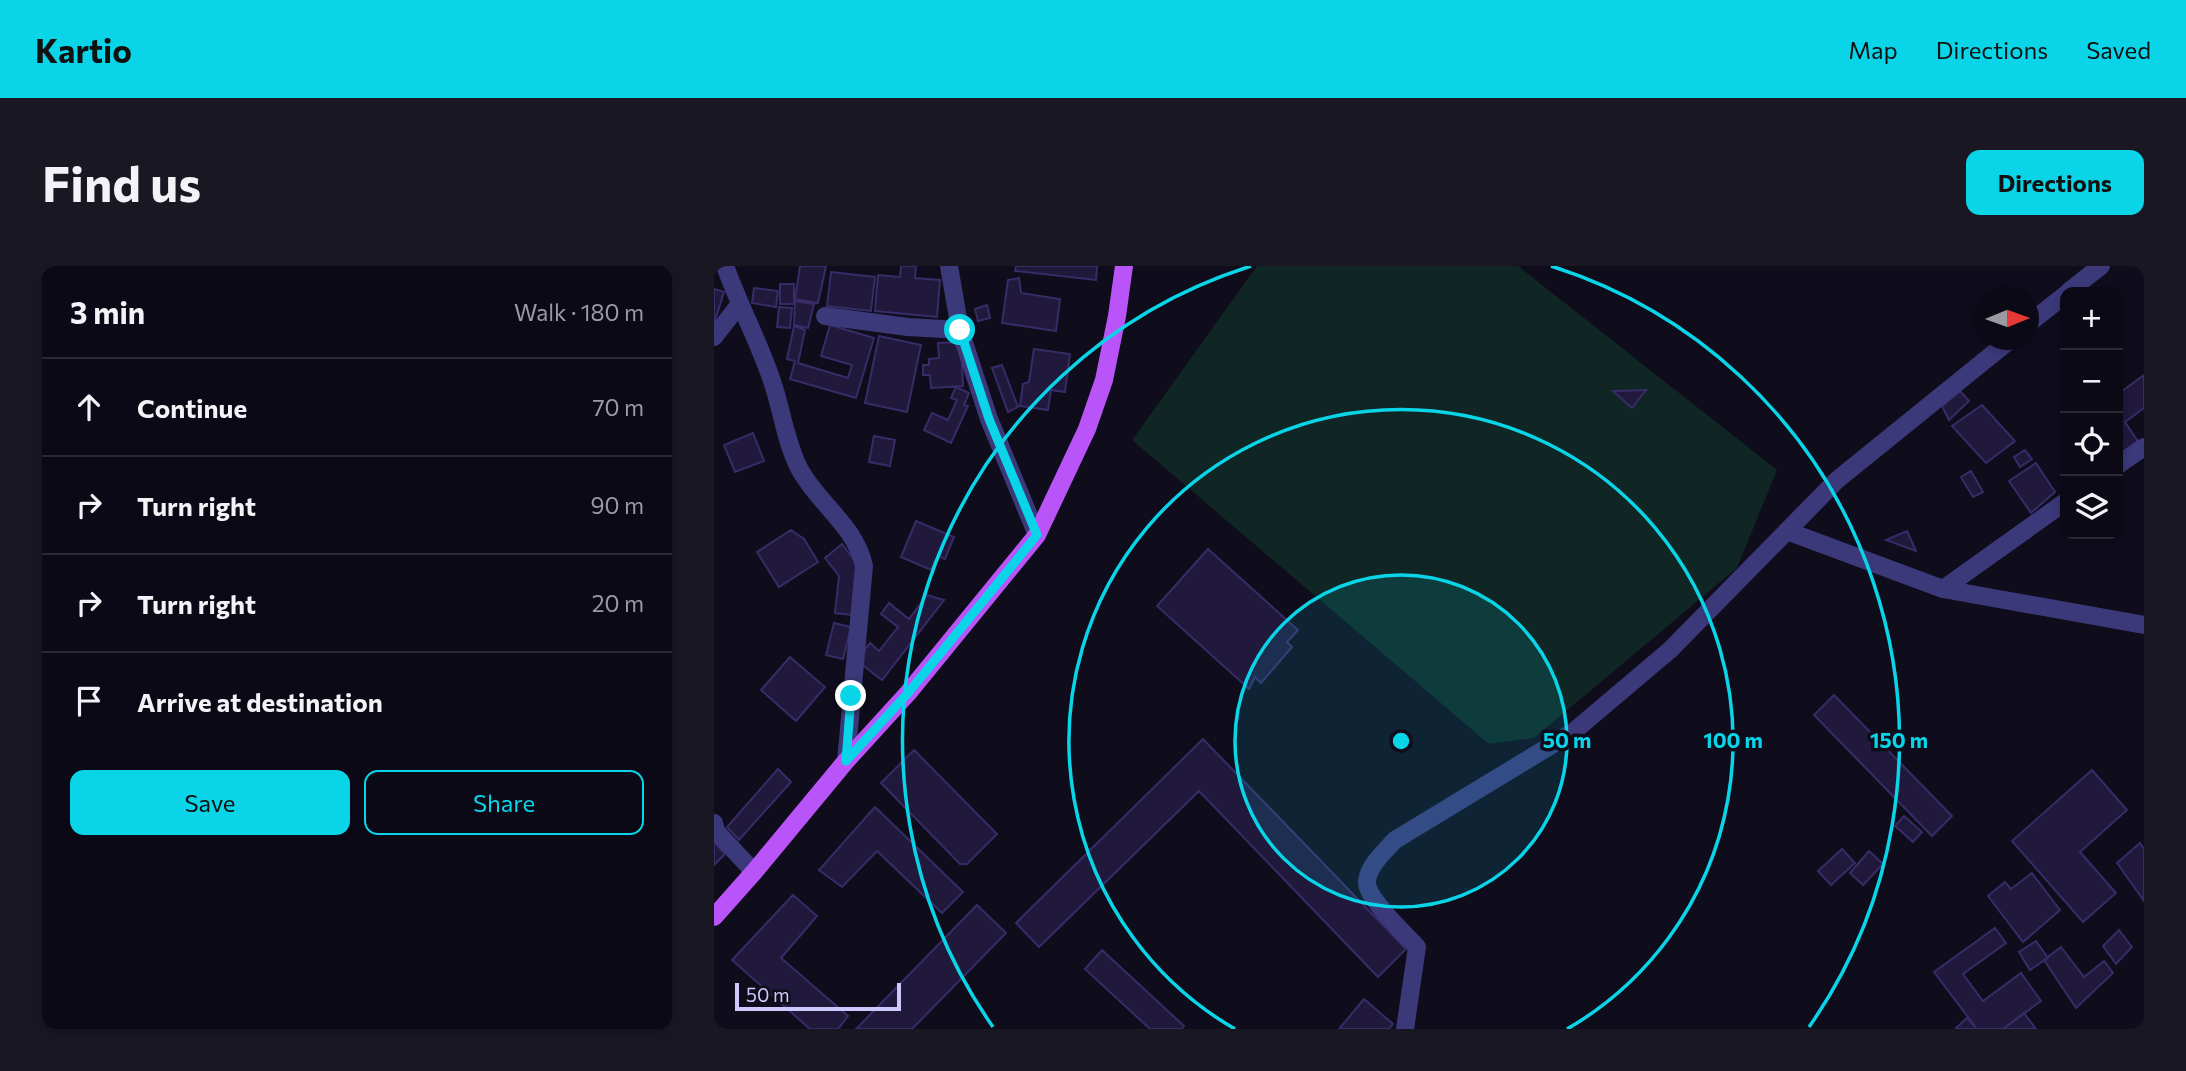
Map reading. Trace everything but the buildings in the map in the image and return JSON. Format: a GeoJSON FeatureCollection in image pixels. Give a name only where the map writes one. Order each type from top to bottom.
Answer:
{"type":"FeatureCollection","features":[{"type":"Feature","properties":{"kind":"main road"},"geometry":{"type":"LineString","coordinates":[[714,917],[846,761],[908,693],[1037,535],[1087,429],[1104,380],[1124,266]]}},
{"type":"Feature","properties":{"kind":"street"},"geometry":{"type":"LineString","coordinates":[[725,266],[772,382],[789,446],[801,472],[853,537],[862,555],[864,566],[846,761]]}},
{"type":"Feature","properties":{"kind":"street"},"geometry":{"type":"LineString","coordinates":[[949,266],[960,330],[989,419],[1037,535]]}},
{"type":"Feature","properties":{"kind":"street"},"geometry":{"type":"LineString","coordinates":[[2075,287],[2101,266]]}},
{"type":"Feature","properties":{"kind":"street"},"geometry":{"type":"LineString","coordinates":[[2039,315],[2060,299]]}},
{"type":"Feature","properties":{"kind":"street"},"geometry":{"type":"LineString","coordinates":[[714,337],[739,304]]}},
{"type":"Feature","properties":{"kind":"street"},"geometry":{"type":"LineString","coordinates":[[825,316],[908,327],[960,330]]}},
{"type":"Feature","properties":{"kind":"street"},"geometry":{"type":"LineString","coordinates":[[1405,1029],[1417,947],[1370,895],[1367,882],[1376,860],[1395,841],[1573,732],[1670,650],[1837,480],[1998,350]]}},
{"type":"Feature","properties":{"kind":"street"},"geometry":{"type":"LineString","coordinates":[[2123,462],[2144,447]]}},
{"type":"Feature","properties":{"kind":"street"},"geometry":{"type":"LineString","coordinates":[[1943,589],[2060,506]]}},
{"type":"Feature","properties":{"kind":"street"},"geometry":{"type":"LineString","coordinates":[[1787,531],[1943,589],[2142,622]]}},
{"type":"Feature","properties":{"kind":"street"},"geometry":{"type":"LineString","coordinates":[[714,822],[716,831],[754,872]]}},
{"type":"Feature","properties":{"kind":"green space"},"geometry":{"type":"Polygon","coordinates":[[[1257,266],[1518,266],[1777,470],[1737,568],[1534,738],[1489,744],[1132,440],[1257,266]]]}},
{"type":"Feature","properties":{"kind":"route"},"geometry":{"type":"LineString","coordinates":[[851,696],[846,761],[908,693],[1037,535],[989,419],[960,330]]}}]}
